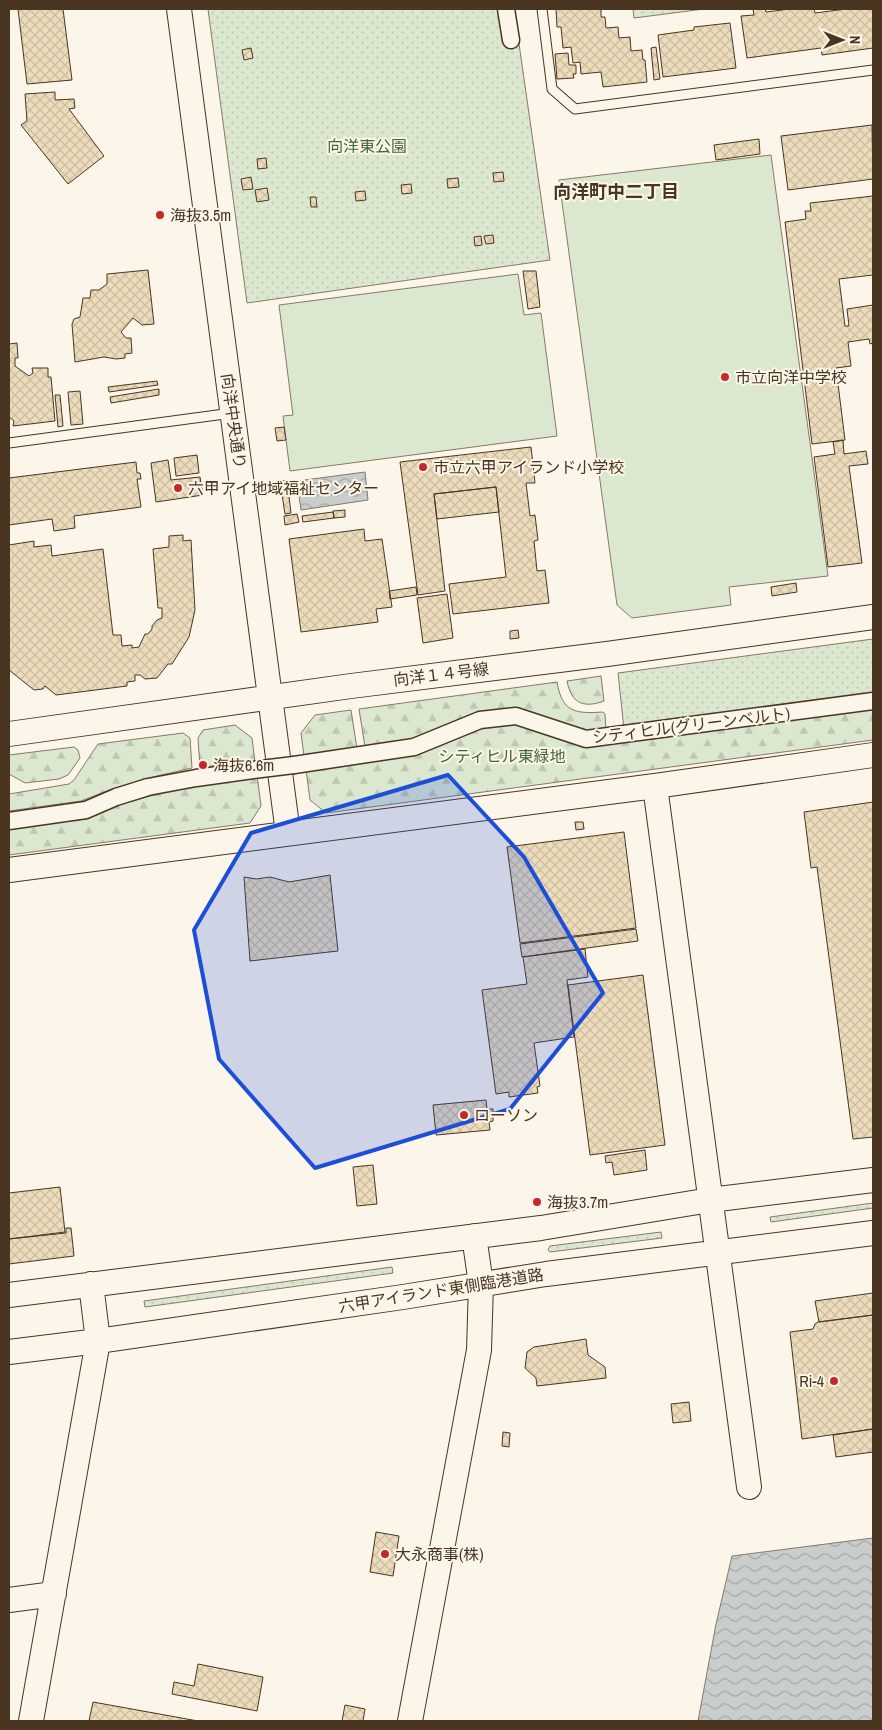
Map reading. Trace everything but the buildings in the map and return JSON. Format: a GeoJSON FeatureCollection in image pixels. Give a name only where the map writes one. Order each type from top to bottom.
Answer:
{"type":"FeatureCollection","features":[{"type":"Feature","properties":{"kind":"street","name":"向洋中央通り"},"geometry":{"type":"LineString","coordinates":[[179,9],[288,833]]}},
{"type":"Feature","properties":{"kind":"street"},"geometry":{"type":"LineString","coordinates":[[506,9],[511,40]]}},
{"type":"Feature","properties":{"kind":"street","name":"向洋１４号線"},"geometry":{"type":"LineString","coordinates":[[9,734],[351,686],[607,654],[873,617]]}},
{"type":"Feature","properties":{"kind":"street","name":"シティヒル(グリーンベルト)"},"geometry":{"type":"LineString","coordinates":[[9,820],[86,810],[116,797],[148,787],[414,747],[480,720],[516,716],[586,739],[873,701]]}},
{"type":"Feature","properties":{"kind":"street"},"geometry":{"type":"LineString","coordinates":[[9,870],[655,786],[873,755]]}},
{"type":"Feature","properties":{"kind":"street"},"geometry":{"type":"LineString","coordinates":[[655,786],[749,1487]]}},
{"type":"Feature","properties":{"kind":"street"},"geometry":{"type":"LineString","coordinates":[[9,1295],[541,1228],[710,1200],[873,1180]]}},
{"type":"Feature","properties":{"kind":"street","name":"六甲アイランド東側臨港道路"},"geometry":{"type":"LineString","coordinates":[[9,1352],[98,1341],[481,1284],[873,1233]]}},
{"type":"Feature","properties":{"kind":"street"},"geometry":{"type":"LineString","coordinates":[[410,1721],[479,1350],[481,1284],[474,1236]]}},
{"type":"Feature","properties":{"kind":"street"},"geometry":{"type":"LineString","coordinates":[[31,1721],[98,1341],[92,1284]]}},
{"type":"Feature","properties":{"kind":"street"},"geometry":{"type":"LineString","coordinates":[[9,1600],[54,1594]]}},
{"type":"Feature","properties":{"kind":"lane"},"geometry":{"type":"LineString","coordinates":[[542,9],[552,89],[575,109],[873,70]]}},
{"type":"Feature","properties":{"kind":"lane"},"geometry":{"type":"LineString","coordinates":[[9,443],[232,413]]}},
{"type":"Feature","properties":{"kind":"highlighted area"},"geometry":{"type":"Polygon","coordinates":[[[448,775],[524,857],[603,993],[510,1109],[315,1168],[219,1059],[194,930],[251,833],[448,775]]]}},
{"type":"Feature","properties":{"kind":"green space","name":"向洋東公園"},"geometry":{"type":"Polygon","coordinates":[[[208,9],[514,9],[550,260],[247,303],[208,9]]]}},
{"type":"Feature","properties":{"kind":"green space"},"geometry":{"type":"Polygon","coordinates":[[[633,9],[704,9],[634,18],[633,9]]]}},
{"type":"Feature","properties":{"kind":"green space","name":"市立向洋中学校"},"geometry":{"type":"Polygon","coordinates":[[[771,155],[828,576],[729,587],[731,605],[632,618],[617,605],[559,180],[771,155]]]}},
{"type":"Feature","properties":{"kind":"green space"},"geometry":{"type":"Polygon","coordinates":[[[518,274],[524,315],[541,313],[557,436],[290,471],[283,416],[293,415],[279,305],[518,274]]]}},
{"type":"Feature","properties":{"kind":"green space"},"geometry":{"type":"Polygon","coordinates":[[[873,639],[873,695],[624,729],[618,673],[873,639]]]}},
{"type":"Feature","properties":{"kind":"green space"},"geometry":{"type":"Polygon","coordinates":[[[601,676],[604,701],[584,704],[575,699],[571,694],[567,681],[601,676]]]}},
{"type":"Feature","properties":{"kind":"green space"},"geometry":{"type":"Polygon","coordinates":[[[557,682],[562,700],[571,709],[585,712],[603,712],[605,714],[606,731],[583,732],[532,714],[422,739],[365,747],[359,709],[557,682]]]}},
{"type":"Feature","properties":{"kind":"green space","name":"シティヒル東緑地"},"geometry":{"type":"Polygon","coordinates":[[[873,706],[873,740],[326,813],[310,800],[306,769],[508,722],[565,737],[873,706]]]}},
{"type":"Feature","properties":{"kind":"green space"},"geometry":{"type":"Polygon","coordinates":[[[351,710],[357,749],[304,756],[301,733],[315,715],[351,710]]]}},
{"type":"Feature","properties":{"kind":"green space"},"geometry":{"type":"Polygon","coordinates":[[[235,725],[252,738],[255,762],[231,766],[231,763],[200,768],[198,738],[203,730],[235,725]]]}},
{"type":"Feature","properties":{"kind":"green space"},"geometry":{"type":"Polygon","coordinates":[[[183,733],[190,738],[192,768],[112,789],[81,801],[9,811],[9,794],[69,784],[74,780],[98,744],[183,733]]]}},
{"type":"Feature","properties":{"kind":"green space"},"geometry":{"type":"Polygon","coordinates":[[[74,747],[78,750],[80,758],[68,775],[59,779],[25,783],[9,774],[9,755],[74,747]]]}},
{"type":"Feature","properties":{"kind":"green space"},"geometry":{"type":"Polygon","coordinates":[[[257,775],[261,806],[250,823],[9,855],[9,828],[86,819],[119,805],[164,792],[257,775]]]}},
{"type":"Feature","properties":{"kind":"green space"},"geometry":{"type":"Polygon","coordinates":[[[873,1203],[873,1208],[771,1222],[770,1217],[873,1203]]]}},
{"type":"Feature","properties":{"kind":"green space"},"geometry":{"type":"Polygon","coordinates":[[[661,1232],[662,1238],[550,1252],[548,1250],[550,1246],[661,1232]]]}},
{"type":"Feature","properties":{"kind":"green space"},"geometry":{"type":"Polygon","coordinates":[[[392,1267],[393,1273],[145,1307],[144,1301],[392,1267]]]}},
{"type":"Feature","properties":{"kind":"water"},"geometry":{"type":"Polygon","coordinates":[[[365,472],[368,500],[301,510],[297,481],[365,472]]]}},
{"type":"Feature","properties":{"kind":"water"},"geometry":{"type":"Polygon","coordinates":[[[873,1538],[873,1721],[698,1721],[716,1624],[732,1556],[873,1538]]]}},
{"type":"Feature","properties":{"kind":"place","name":"海抜3.5m"},"geometry":{"type":"Point","coordinates":[160,215]}},
{"type":"Feature","properties":{"kind":"place","name":"市立向洋中学校"},"geometry":{"type":"Point","coordinates":[725,377]}},
{"type":"Feature","properties":{"kind":"place","name":"市立六甲アイランド小学校"},"geometry":{"type":"Point","coordinates":[423,467]}},
{"type":"Feature","properties":{"kind":"place","name":"六甲アイ地域福祉センター"},"geometry":{"type":"Point","coordinates":[178,488]}},
{"type":"Feature","properties":{"kind":"place","name":"海抜6.6m"},"geometry":{"type":"Point","coordinates":[203,765]}},
{"type":"Feature","properties":{"kind":"place","name":"ローソン"},"geometry":{"type":"Point","coordinates":[464,1115]}},
{"type":"Feature","properties":{"kind":"place","name":"海抜3.7m"},"geometry":{"type":"Point","coordinates":[537,1202]}},
{"type":"Feature","properties":{"kind":"place","name":"Ri-4"},"geometry":{"type":"Point","coordinates":[834,1381]}},
{"type":"Feature","properties":{"kind":"place","name":"大永商事(株)"},"geometry":{"type":"Point","coordinates":[385,1554]}},
{"type":"Feature","properties":{"kind":"district","name":"向洋町中二丁目"},"geometry":{"type":"Point","coordinates":[616,191]}}]}
